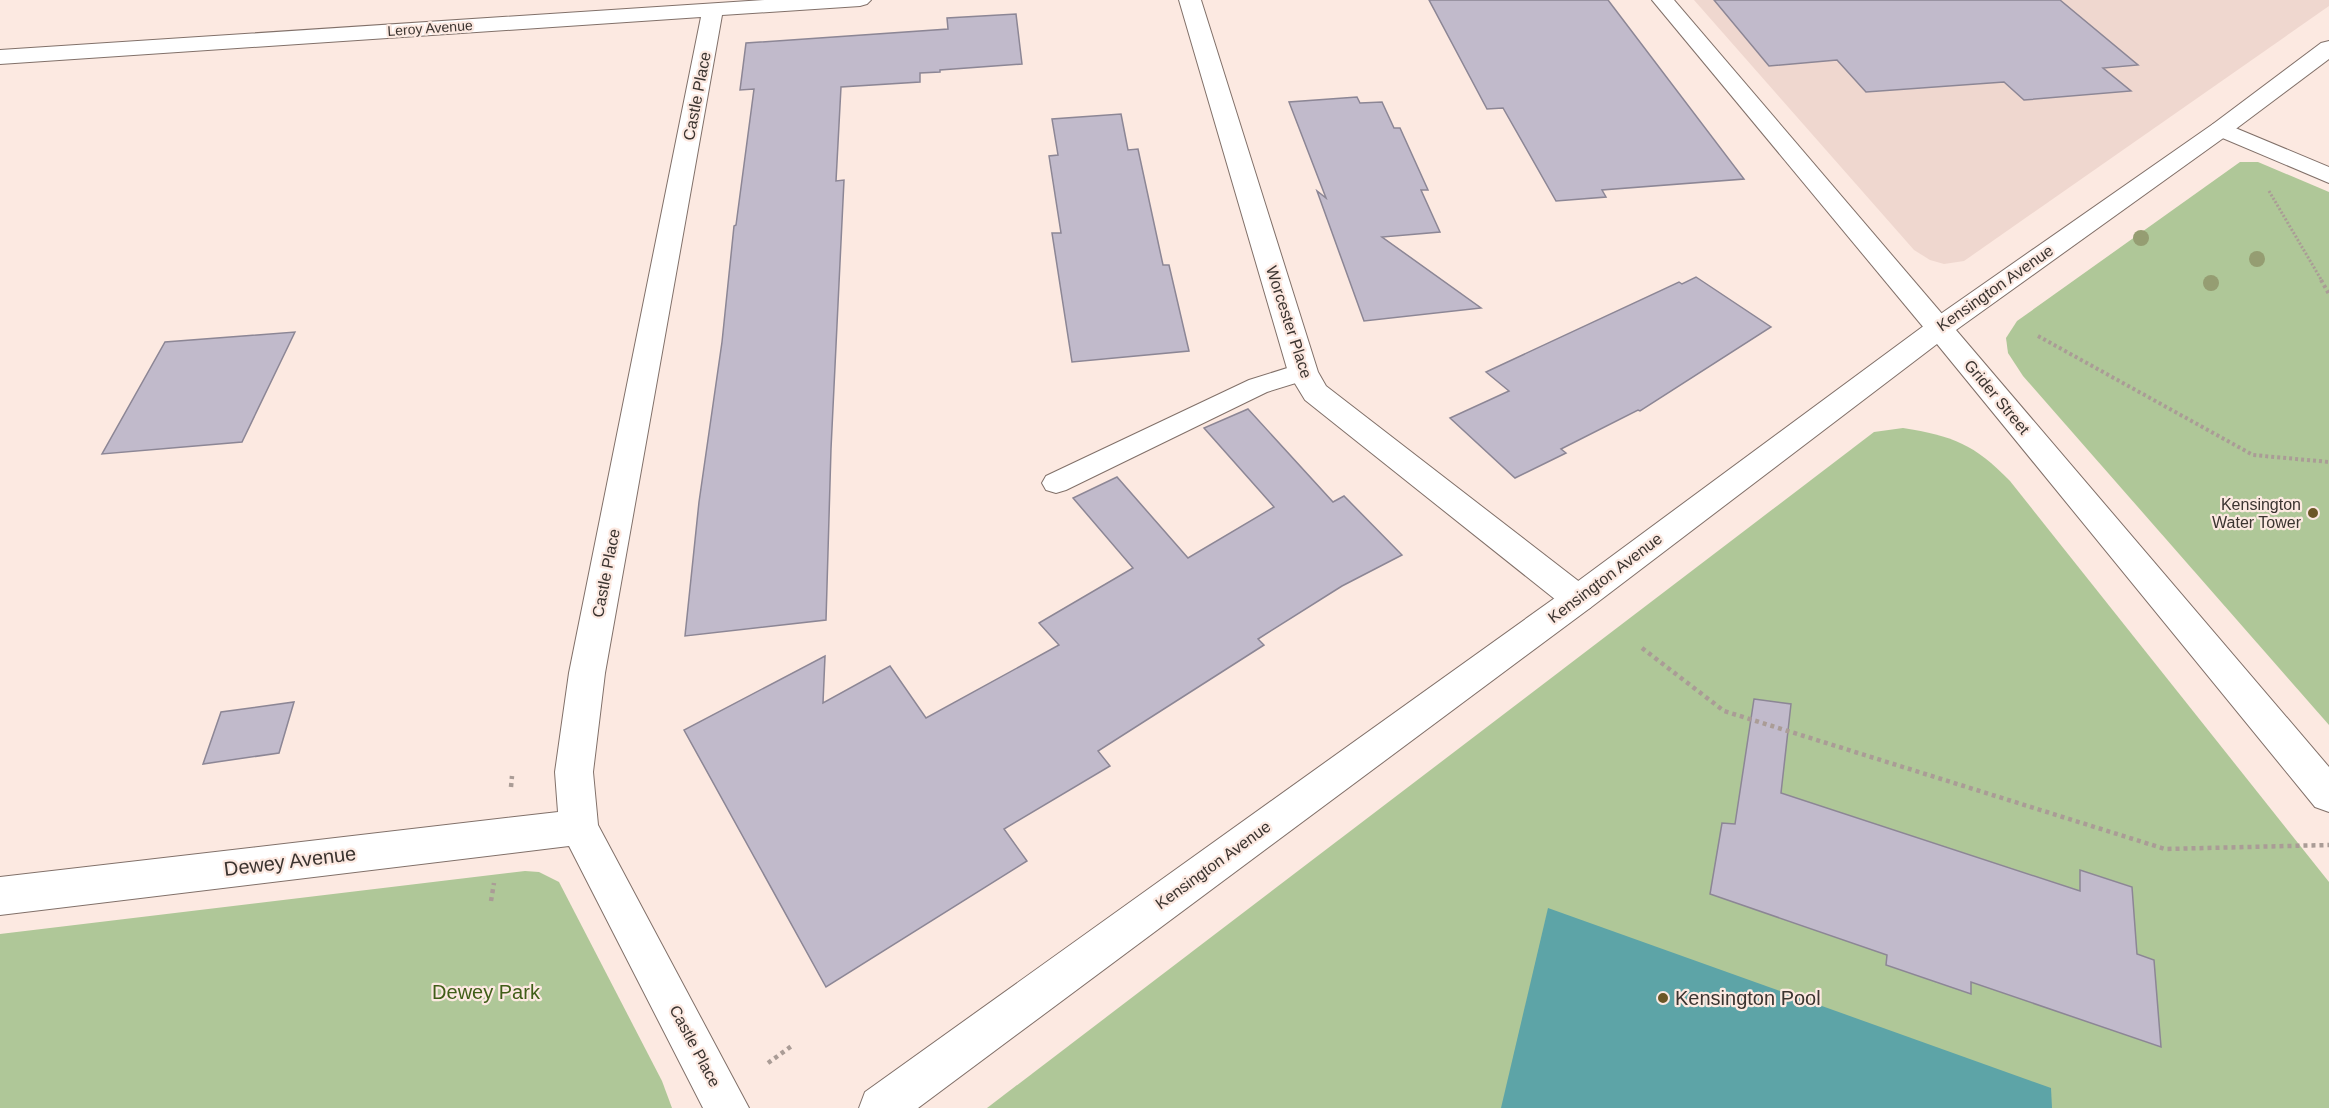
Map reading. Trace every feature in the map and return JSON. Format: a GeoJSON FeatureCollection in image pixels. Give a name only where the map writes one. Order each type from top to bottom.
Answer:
{"type":"FeatureCollection","features":[{"type":"Feature","properties":{"kind":"street","name":"Leroy Avenue"},"geometry":{"type":"LineString","coordinates":[[0,57],[570,10],[713,9],[860,0]]}},
{"type":"Feature","properties":{"kind":"street","name":"Worcester Place"},"geometry":{"type":"LineString","coordinates":[[1190,0],[1303,372],[1315,393],[1578,599]]}},
{"type":"Feature","properties":{"kind":"street","name":"Grider Street"},"geometry":{"type":"LineString","coordinates":[[1663,0],[2329,795]]}},
{"type":"Feature","properties":{"kind":"street","name":"Castle Place"},"geometry":{"type":"LineString","coordinates":[[713,9],[587,673],[574,772],[579,827],[727,1108]]}},
{"type":"Feature","properties":{"kind":"street","name":"Kensington Avenue"},"geometry":{"type":"LineString","coordinates":[[881,1108],[1578,599],[1939,328],[2221,129],[2329,48]]}},
{"type":"Feature","properties":{"kind":"street"},"geometry":{"type":"LineString","coordinates":[[2221,129],[2329,176]]}},
{"type":"Feature","properties":{"kind":"street","name":"Dewey Avenue"},"geometry":{"type":"LineString","coordinates":[[0,896],[579,827]]}},
{"type":"Feature","properties":{"kind":"lane"},"geometry":{"type":"LineString","coordinates":[[1056,483],[1258,386],[1303,372]]}},
{"type":"Feature","properties":{"kind":"path"},"geometry":{"type":"LineString","coordinates":[[2267,188],[2329,294]]}},
{"type":"Feature","properties":{"kind":"path"},"geometry":{"type":"LineString","coordinates":[[2038,336],[2253,455],[2329,462]]}},
{"type":"Feature","properties":{"kind":"path"},"geometry":{"type":"LineString","coordinates":[[1642,648],[1724,711],[2164,849],[2329,844]]}},
{"type":"Feature","properties":{"kind":"path"},"geometry":{"type":"LineString","coordinates":[[768,1063],[793,1045]]}},
{"type":"Feature","properties":{"kind":"shaded area"},"geometry":{"type":"Polygon","coordinates":[[[1694,0],[2329,0],[2329,6],[1964,261],[1944,264],[1930,260],[1914,250],[1694,0]]]}},
{"type":"Feature","properties":{"kind":"green space"},"geometry":{"type":"Polygon","coordinates":[[[2240,162],[2258,162],[2329,192],[2329,725],[2023,376],[2008,353],[2006,338],[2017,321],[2240,162]]]}},
{"type":"Feature","properties":{"kind":"green space","name":"Kensington Pool"},"geometry":{"type":"Polygon","coordinates":[[[1903,428],[1936,434],[1962,444],[1985,458],[2010,481],[2329,882],[2329,1108],[987,1108],[1874,432],[1903,428]]]}},
{"type":"Feature","properties":{"kind":"green space","name":"Dewey Park"},"geometry":{"type":"Polygon","coordinates":[[[525,871],[539,872],[559,882],[662,1081],[672,1108],[0,1108],[0,934],[525,871]]]}},
{"type":"Feature","properties":{"kind":"water","name":"Kensington Pool"},"geometry":{"type":"Polygon","coordinates":[[[1548,908],[2051,1088],[2052,1108],[1501,1108],[1548,908]]]}},
{"type":"Feature","properties":{"kind":"building"},"geometry":{"type":"Polygon","coordinates":[[[1429,0],[1608,0],[1744,179],[1602,190],[1606,197],[1556,201],[1503,108],[1487,109],[1429,0]]]}},
{"type":"Feature","properties":{"kind":"building"},"geometry":{"type":"Polygon","coordinates":[[[1714,0],[2060,0],[2138,65],[2103,68],[2131,91],[2024,100],[2004,82],[1866,92],[1837,60],[1769,66],[1714,0]]]}},
{"type":"Feature","properties":{"kind":"building"},"geometry":{"type":"Polygon","coordinates":[[[1016,14],[1022,64],[920,73],[920,82],[841,87],[836,181],[844,180],[831,449],[826,620],[685,636],[699,502],[754,89],[740,90],[746,43],[948,29],[947,18],[1016,14]]]}},
{"type":"Feature","properties":{"kind":"building"},"geometry":{"type":"Polygon","coordinates":[[[1357,97],[1360,103],[1382,102],[1394,128],[1400,128],[1428,190],[1421,190],[1440,232],[1382,237],[1481,308],[1364,321],[1317,191],[1326,198],[1289,102],[1357,97]]]}},
{"type":"Feature","properties":{"kind":"building"},"geometry":{"type":"Polygon","coordinates":[[[1121,114],[1128,150],[1138,149],[1163,265],[1169,265],[1189,351],[1072,362],[1052,233],[1061,233],[1049,156],[1058,155],[1052,119],[1121,114]]]}},
{"type":"Feature","properties":{"kind":"building"},"geometry":{"type":"Polygon","coordinates":[[[1696,277],[1771,327],[1640,411],[1561,449],[1566,453],[1515,478],[1450,418],[1509,391],[1486,372],[1679,282],[1682,284],[1696,277]]]}},
{"type":"Feature","properties":{"kind":"building"},"geometry":{"type":"Polygon","coordinates":[[[295,332],[242,442],[102,454],[165,342],[295,332]]]}},
{"type":"Feature","properties":{"kind":"building"},"geometry":{"type":"Polygon","coordinates":[[[1248,409],[1333,502],[1344,496],[1402,555],[1342,586],[1258,639],[1264,645],[1098,751],[1110,766],[1004,829],[1027,861],[826,987],[684,730],[825,656],[823,703],[890,666],[926,718],[1059,645],[1039,623],[1133,568],[1073,498],[1117,477],[1188,558],[1274,507],[1204,428],[1248,409]]]}},
{"type":"Feature","properties":{"kind":"building"},"geometry":{"type":"Polygon","coordinates":[[[1754,699],[1791,704],[1781,793],[2080,891],[2080,870],[2132,887],[2137,954],[2154,960],[2161,1047],[1971,982],[1971,994],[1886,965],[1887,955],[1710,894],[1722,823],[1735,824],[1754,699]]]}},
{"type":"Feature","properties":{"kind":"building"},"geometry":{"type":"Polygon","coordinates":[[[294,702],[279,753],[203,764],[221,712],[294,702]]]}},
{"type":"Feature","properties":{"kind":"place","name":"Kensington Water Tower"},"geometry":{"type":"Point","coordinates":[2313,513]}},
{"type":"Feature","properties":{"kind":"place","name":"Kensington Pool"},"geometry":{"type":"Point","coordinates":[1663,998]}}]}
